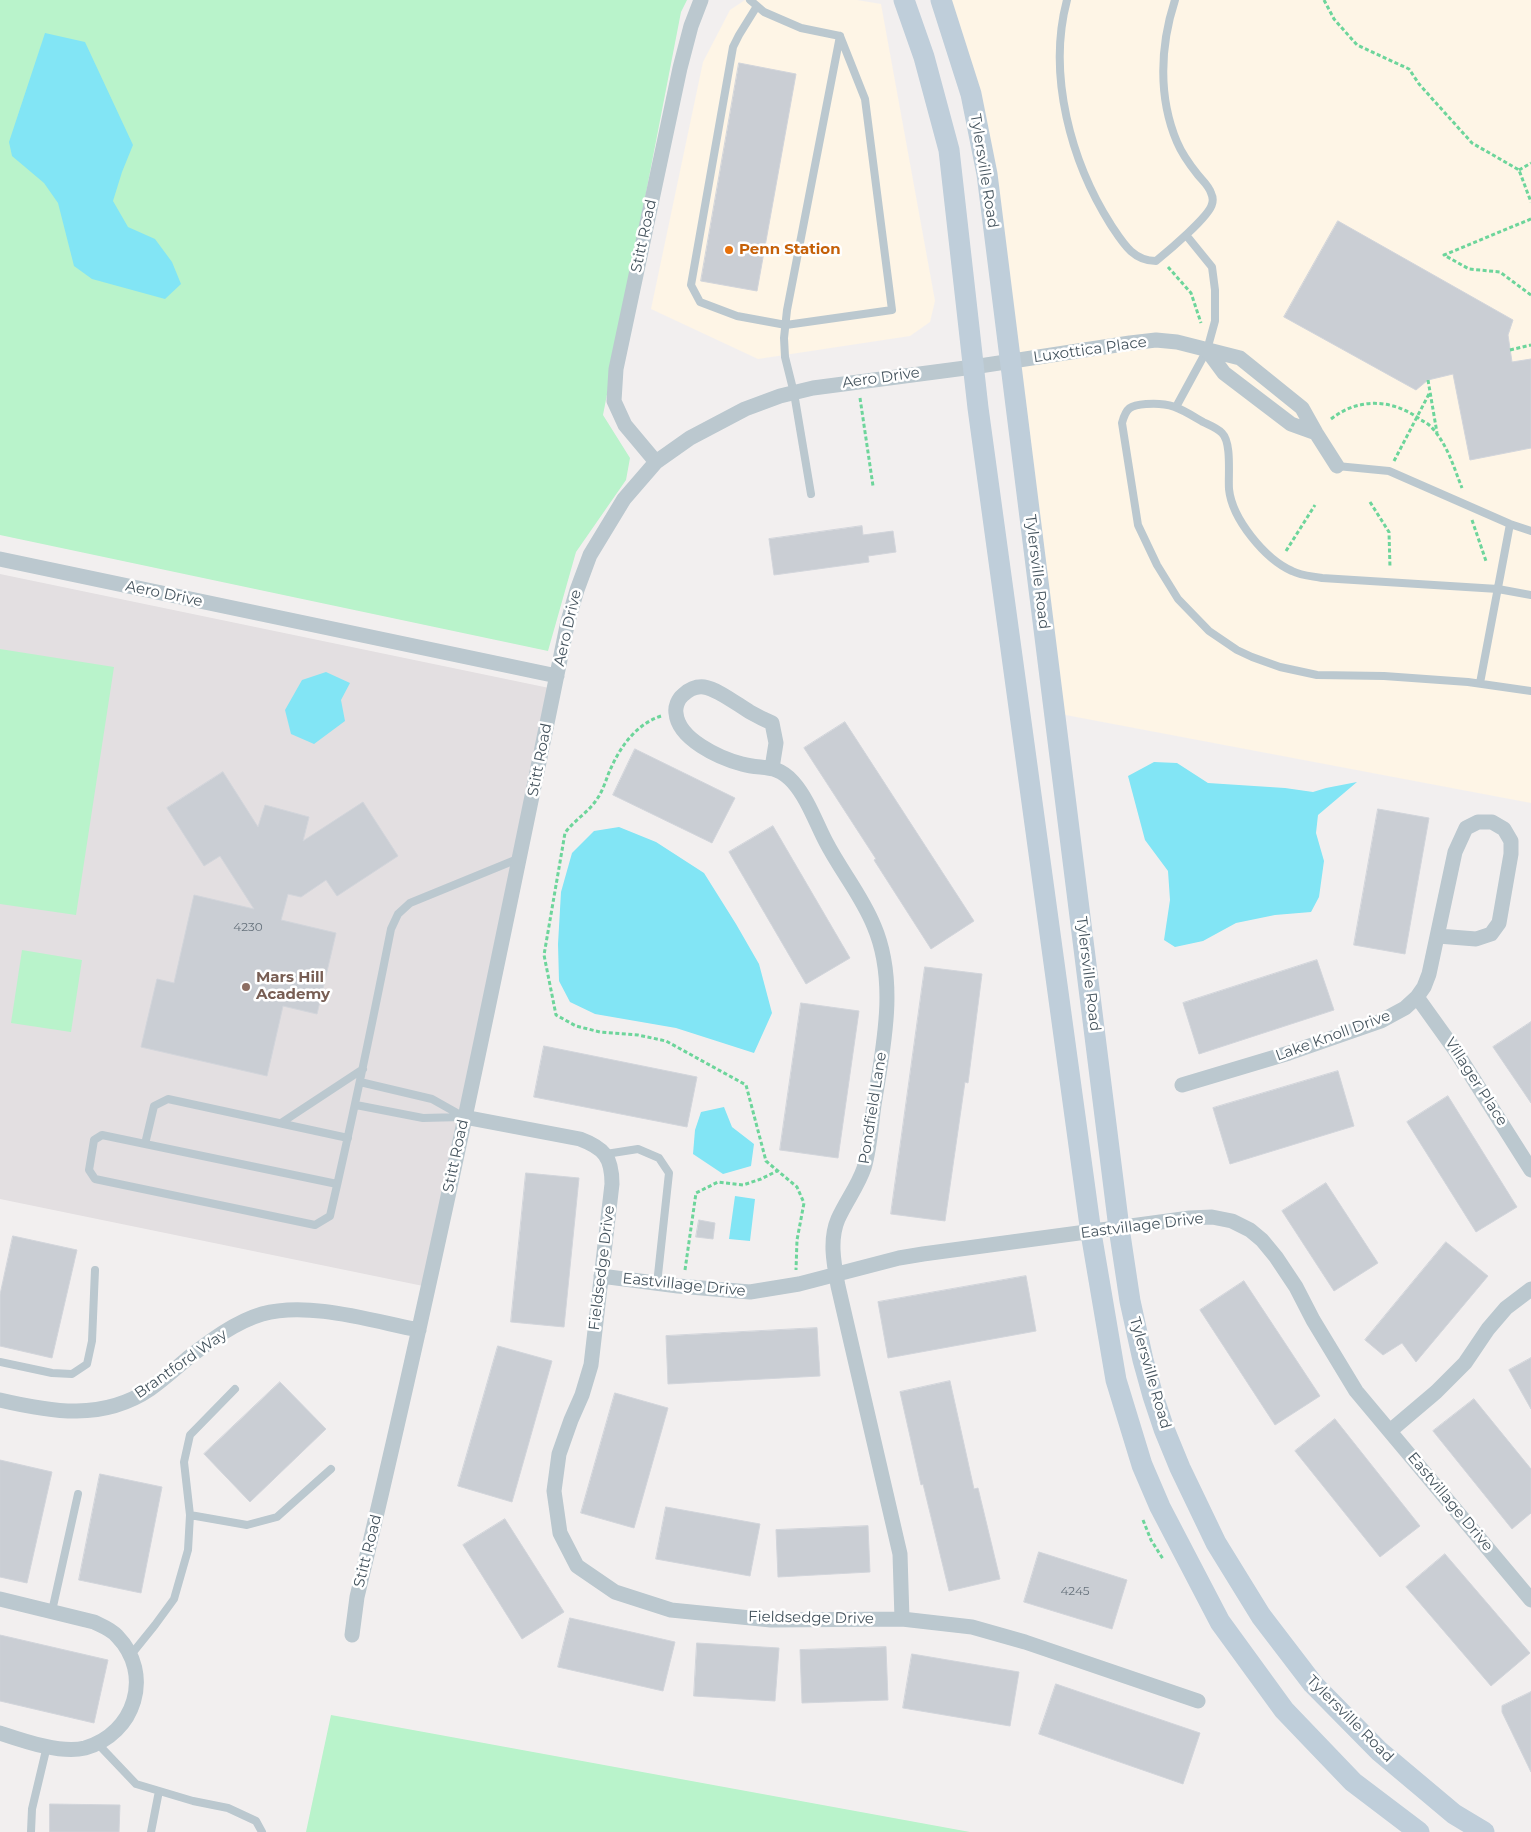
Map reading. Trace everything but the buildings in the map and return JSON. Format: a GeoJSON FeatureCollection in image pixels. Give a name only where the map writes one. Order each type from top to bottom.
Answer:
{"type":"FeatureCollection","features":[{"type":"Feature","properties":{"kind":"main road","name":"Tylersville Road"},"geometry":{"type":"LineString","coordinates":[[904,0],[924,57],[949,150],[973,368],[1091,1233],[1116,1380],[1142,1466],[1160,1507],[1220,1622],[1284,1710],[1353,1782],[1418,1832]]}},
{"type":"Feature","properties":{"kind":"main road","name":"Tylersville Road"},"geometry":{"type":"LineString","coordinates":[[941,0],[971,94],[986,174],[1119,1228],[1130,1301],[1143,1360],[1164,1429],[1180,1468],[1216,1543],[1261,1616],[1313,1684],[1379,1750],[1454,1814],[1484,1832]]}},
{"type":"Feature","properties":{"kind":"street","name":"Stitt Road"},"geometry":{"type":"LineString","coordinates":[[656,462],[625,425],[614,401],[616,369],[680,68],[691,26],[701,0]]}},
{"type":"Feature","properties":{"kind":"street","name":"Luxottica Place"},"geometry":{"type":"LineString","coordinates":[[973,368],[1156,340],[1177,342],[1240,358],[1302,408],[1337,466]]}},
{"type":"Feature","properties":{"kind":"street"},"geometry":{"type":"LineString","coordinates":[[1207,350],[1224,373],[1291,424],[1316,433]]}},
{"type":"Feature","properties":{"kind":"street","name":"Aero Drive"},"geometry":{"type":"LineString","coordinates":[[0,559],[557,676],[574,597],[590,555],[624,499],[656,462],[690,438],[745,408],[794,392],[858,381],[973,368]]}},
{"type":"Feature","properties":{"kind":"street","name":"Stitt Road"},"geometry":{"type":"LineString","coordinates":[[352,1635],[357,1597],[419,1330],[557,676]]}},
{"type":"Feature","properties":{"kind":"street","name":"Pondfield Lane"},"geometry":{"type":"LineString","coordinates":[[772,768],[776,742],[772,723],[752,714],[717,692],[705,687],[692,688],[681,697],[675,709],[676,723],[684,734],[695,742],[732,761],[745,765],[772,768],[784,774],[793,782],[862,902],[875,927],[883,953],[887,980],[881,1062],[867,1157],[858,1183],[838,1219],[834,1232],[833,1259],[900,1554],[902,1619]]}},
{"type":"Feature","properties":{"kind":"street","name":"Lake Knoll Drive"},"geometry":{"type":"LineString","coordinates":[[1182,1085],[1289,1053],[1381,1021],[1405,1008],[1417,997],[1424,987],[1429,974],[1455,852],[1466,828],[1478,822],[1492,822],[1504,829],[1511,841],[1511,854],[1499,923],[1491,934],[1476,939],[1438,936]]}},
{"type":"Feature","properties":{"kind":"street","name":"Villager Place"},"geometry":{"type":"LineString","coordinates":[[1417,997],[1460,1058],[1531,1170]]}},
{"type":"Feature","properties":{"kind":"street"},"geometry":{"type":"LineString","coordinates":[[464,1117],[580,1138],[594,1144],[606,1154]]}},
{"type":"Feature","properties":{"kind":"street","name":"Fieldsedge Drive"},"geometry":{"type":"LineString","coordinates":[[606,1154],[612,1169],[612,1184],[591,1365],[582,1395],[559,1454],[554,1491],[560,1533],[577,1566],[615,1592],[671,1610],[772,1620],[902,1619],[972,1627],[1025,1642],[1198,1701]]}},
{"type":"Feature","properties":{"kind":"street","name":"Eastvillage Drive"},"geometry":{"type":"LineString","coordinates":[[601,1276],[657,1284],[750,1292],[836,1276],[899,1258],[923,1254],[1091,1233],[1190,1218],[1212,1217],[1232,1221],[1250,1230],[1276,1256],[1356,1391],[1531,1600]]}},
{"type":"Feature","properties":{"kind":"street"},"geometry":{"type":"LineString","coordinates":[[1390,1431],[1436,1392],[1465,1363],[1488,1329],[1506,1308],[1531,1289]]}},
{"type":"Feature","properties":{"kind":"street","name":"Brantford Way"},"geometry":{"type":"LineString","coordinates":[[0,1400],[61,1412],[88,1412],[126,1402],[149,1390],[202,1347],[226,1331],[250,1319],[278,1311],[321,1311],[419,1330]]}},
{"type":"Feature","properties":{"kind":"street"},"geometry":{"type":"LineString","coordinates":[[0,1598],[94,1622],[106,1627],[116,1635],[130,1656],[136,1682],[136,1695],[127,1718],[119,1728],[97,1743],[85,1748],[73,1750],[60,1749],[0,1734]]}},
{"type":"Feature","properties":{"kind":"lane"},"geometry":{"type":"LineString","coordinates":[[750,0],[764,12],[801,28],[840,36]]}},
{"type":"Feature","properties":{"kind":"lane"},"geometry":{"type":"LineString","coordinates":[[1067,0],[1061,35],[1060,66],[1064,102],[1072,136],[1084,174],[1098,204],[1121,240],[1137,257],[1147,261],[1156,261],[1186,235],[1212,207],[1213,200],[1211,192],[1191,166],[1177,143],[1168,116],[1163,86],[1164,49],[1168,18],[1175,0]]}},
{"type":"Feature","properties":{"kind":"lane"},"geometry":{"type":"LineString","coordinates":[[757,6],[738,35],[733,47],[691,285],[700,302],[737,316],[786,325],[892,310],[865,99],[840,36]]}},
{"type":"Feature","properties":{"kind":"lane"},"geometry":{"type":"LineString","coordinates":[[811,494],[794,392],[785,357],[786,325],[789,300],[840,36]]}},
{"type":"Feature","properties":{"kind":"lane"},"geometry":{"type":"LineString","coordinates":[[1176,407],[1207,350],[1215,321],[1215,290],[1212,267],[1186,235]]}},
{"type":"Feature","properties":{"kind":"lane"},"geometry":{"type":"LineString","coordinates":[[1531,595],[1498,589],[1322,578],[1291,571],[1273,558],[1255,541],[1237,516],[1229,492],[1228,441],[1222,433],[1176,407],[1161,403],[1134,405],[1125,412],[1122,423],[1138,525],[1157,565],[1178,599],[1209,631],[1237,650],[1252,657],[1280,667],[1317,675],[1384,676],[1480,683],[1531,691]]}},
{"type":"Feature","properties":{"kind":"lane"},"geometry":{"type":"LineString","coordinates":[[1337,466],[1388,470],[1510,524],[1531,531]]}},
{"type":"Feature","properties":{"kind":"lane"},"geometry":{"type":"LineString","coordinates":[[1480,683],[1510,524]]}},
{"type":"Feature","properties":{"kind":"lane"},"geometry":{"type":"LineString","coordinates":[[337,1184],[102,1135],[94,1140],[89,1170],[95,1179],[315,1225],[330,1216],[356,1105],[391,930],[398,914],[410,903],[520,857]]}},
{"type":"Feature","properties":{"kind":"lane"},"geometry":{"type":"LineString","coordinates":[[281,1123],[363,1069]]}},
{"type":"Feature","properties":{"kind":"lane"},"geometry":{"type":"LineString","coordinates":[[360,1082],[432,1099],[464,1117]]}},
{"type":"Feature","properties":{"kind":"lane"},"geometry":{"type":"LineString","coordinates":[[145,1144],[154,1106],[168,1099],[348,1138]]}},
{"type":"Feature","properties":{"kind":"lane"},"geometry":{"type":"LineString","coordinates":[[356,1105],[423,1118],[464,1117]]}},
{"type":"Feature","properties":{"kind":"lane"},"geometry":{"type":"LineString","coordinates":[[606,1154],[638,1149],[659,1158],[669,1173],[657,1284]]}},
{"type":"Feature","properties":{"kind":"lane"},"geometry":{"type":"LineString","coordinates":[[0,1362],[52,1373],[72,1374],[87,1364],[92,1341],[95,1270]]}},
{"type":"Feature","properties":{"kind":"lane"},"geometry":{"type":"LineString","coordinates":[[130,1656],[174,1599],[188,1550],[190,1515],[184,1462],[190,1435],[236,1389]]}},
{"type":"Feature","properties":{"kind":"lane"},"geometry":{"type":"LineString","coordinates":[[190,1515],[247,1525],[277,1517],[331,1469]]}},
{"type":"Feature","properties":{"kind":"lane"},"geometry":{"type":"LineString","coordinates":[[52,1611],[78,1494]]}},
{"type":"Feature","properties":{"kind":"lane"},"geometry":{"type":"LineString","coordinates":[[97,1743],[136,1784],[194,1801],[228,1808],[256,1821],[262,1832]]}},
{"type":"Feature","properties":{"kind":"lane"},"geometry":{"type":"LineString","coordinates":[[31,1832],[32,1809],[47,1746]]}},
{"type":"Feature","properties":{"kind":"lane"},"geometry":{"type":"LineString","coordinates":[[151,1832],[160,1791]]}},
{"type":"Feature","properties":{"kind":"path"},"geometry":{"type":"LineString","coordinates":[[1324,0],[1334,19],[1357,45],[1409,69],[1419,84],[1472,142],[1519,170],[1531,202]]}},
{"type":"Feature","properties":{"kind":"path"},"geometry":{"type":"LineString","coordinates":[[1519,170],[1531,163]]}},
{"type":"Feature","properties":{"kind":"path"},"geometry":{"type":"LineString","coordinates":[[1531,219],[1444,255],[1469,268],[1500,272],[1531,295]]}},
{"type":"Feature","properties":{"kind":"path"},"geometry":{"type":"LineString","coordinates":[[1166,264],[1191,293],[1201,323]]}},
{"type":"Feature","properties":{"kind":"path"},"geometry":{"type":"LineString","coordinates":[[1510,350],[1531,345]]}},
{"type":"Feature","properties":{"kind":"path"},"geometry":{"type":"LineString","coordinates":[[1428,380],[1438,436]]}},
{"type":"Feature","properties":{"kind":"path"},"geometry":{"type":"LineString","coordinates":[[858,381],[873,486]]}},
{"type":"Feature","properties":{"kind":"path"},"geometry":{"type":"LineString","coordinates":[[1392,463],[1430,392]]}},
{"type":"Feature","properties":{"kind":"path"},"geometry":{"type":"LineString","coordinates":[[1331,419],[1344,410],[1364,404],[1388,404],[1409,411],[1433,428],[1446,448],[1463,491]]}},
{"type":"Feature","properties":{"kind":"path"},"geometry":{"type":"LineString","coordinates":[[1370,502],[1389,532],[1390,568]]}},
{"type":"Feature","properties":{"kind":"path"},"geometry":{"type":"LineString","coordinates":[[1286,551],[1314,505]]}},
{"type":"Feature","properties":{"kind":"path"},"geometry":{"type":"LineString","coordinates":[[1471,520],[1486,561]]}},
{"type":"Feature","properties":{"kind":"path"},"geometry":{"type":"LineString","coordinates":[[663,715],[648,720],[636,730],[617,754],[598,798],[588,811],[571,823],[565,833],[544,955],[556,1015],[576,1026],[592,1030],[638,1035],[666,1041],[746,1085],[766,1161],[797,1187],[804,1203],[797,1240],[796,1273]]}},
{"type":"Feature","properties":{"kind":"path"},"geometry":{"type":"LineString","coordinates":[[684,1274],[696,1193],[718,1182],[744,1185],[777,1171]]}},
{"type":"Feature","properties":{"kind":"shaded area"},"geometry":{"type":"Polygon","coordinates":[[[745,0],[857,0],[881,4],[935,301],[930,322],[910,336],[758,359],[651,309],[703,62],[730,10],[745,0]]]}},
{"type":"Feature","properties":{"kind":"shaded area"},"geometry":{"type":"Polygon","coordinates":[[[941,0],[1531,0],[1531,803],[1055,713],[987,174],[941,0]]]}},
{"type":"Feature","properties":{"kind":"shaded area","name":"Mars Hill Academy"},"geometry":{"type":"Polygon","coordinates":[[[0,574],[554,689],[428,1287],[0,1199],[0,574]]]}},
{"type":"Feature","properties":{"kind":"green space"},"geometry":{"type":"Polygon","coordinates":[[[0,0],[687,0],[681,12],[603,415],[630,458],[626,480],[576,552],[548,651],[0,535],[0,0]]]}},
{"type":"Feature","properties":{"kind":"green space"},"geometry":{"type":"Polygon","coordinates":[[[0,649],[114,667],[76,915],[0,904],[0,649]]]}},
{"type":"Feature","properties":{"kind":"green space"},"geometry":{"type":"Polygon","coordinates":[[[22,950],[82,960],[71,1032],[11,1023],[22,950]]]}},
{"type":"Feature","properties":{"kind":"green space"},"geometry":{"type":"Polygon","coordinates":[[[331,1715],[970,1832],[306,1832],[331,1715]]]}},
{"type":"Feature","properties":{"kind":"water"},"geometry":{"type":"Polygon","coordinates":[[[45,33],[85,42],[133,145],[113,201],[128,227],[155,239],[172,262],[181,284],[165,299],[92,279],[74,266],[58,203],[44,183],[12,156],[9,142],[45,33]]]}},
{"type":"Feature","properties":{"kind":"water"},"geometry":{"type":"Polygon","coordinates":[[[326,672],[350,683],[341,700],[345,721],[314,744],[291,734],[285,710],[302,680],[326,672]]]}},
{"type":"Feature","properties":{"kind":"water"},"geometry":{"type":"Polygon","coordinates":[[[1154,762],[1177,763],[1208,783],[1285,788],[1313,792],[1357,782],[1318,815],[1316,833],[1324,861],[1319,897],[1311,912],[1275,915],[1236,923],[1203,941],[1175,947],[1164,940],[1170,900],[1168,871],[1145,840],[1128,776],[1154,762]]]}},
{"type":"Feature","properties":{"kind":"water"},"geometry":{"type":"Polygon","coordinates":[[[619,827],[656,842],[704,873],[736,924],[759,964],[772,1013],[754,1053],[676,1028],[595,1014],[570,1002],[559,981],[558,944],[561,892],[572,853],[594,831],[619,827]]]}},
{"type":"Feature","properties":{"kind":"water"},"geometry":{"type":"Polygon","coordinates":[[[724,1107],[732,1127],[754,1144],[751,1166],[723,1174],[693,1154],[695,1130],[701,1112],[724,1107]]]}},
{"type":"Feature","properties":{"kind":"water"},"geometry":{"type":"Polygon","coordinates":[[[735,1196],[755,1199],[750,1241],[729,1239],[735,1196]]]}},
{"type":"Feature","properties":{"kind":"place","name":"Penn Station"},"geometry":{"type":"Point","coordinates":[729,250]}},
{"type":"Feature","properties":{"kind":"place","name":"Mars Hill Academy"},"geometry":{"type":"Point","coordinates":[246,987]}}]}
